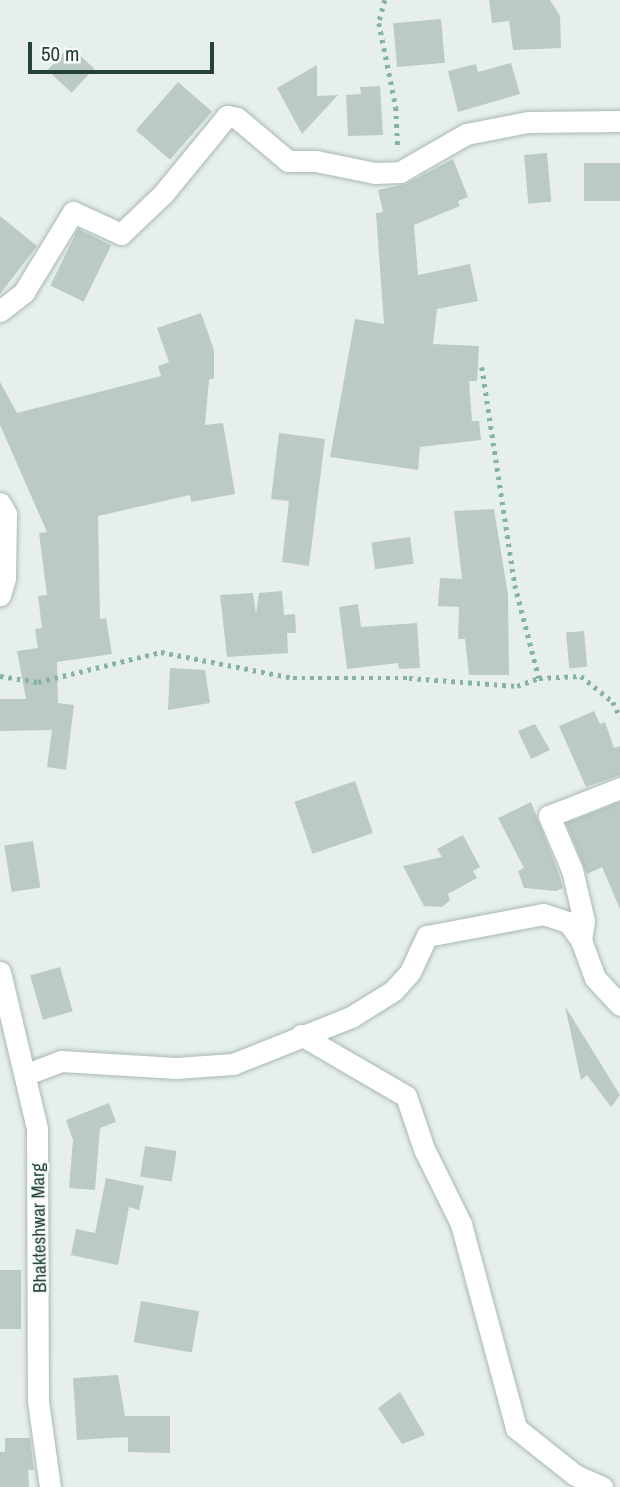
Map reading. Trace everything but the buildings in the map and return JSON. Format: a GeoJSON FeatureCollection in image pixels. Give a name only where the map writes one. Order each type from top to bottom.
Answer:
{"type":"FeatureCollection","features":[{"type":"Feature","properties":{"kind":"street"},"geometry":{"type":"LineString","coordinates":[[0,311],[23,292],[73,212],[121,234],[163,194],[227,116],[237,118],[288,161],[316,161],[375,173],[400,172],[466,134],[528,122],[620,121]]}},
{"type":"Feature","properties":{"kind":"street"},"geometry":{"type":"LineString","coordinates":[[0,503],[6,527],[5,578],[0,595]]}},
{"type":"Feature","properties":{"kind":"street"},"geometry":{"type":"LineString","coordinates":[[581,940],[584,921],[572,870],[550,816],[620,788]]}},
{"type":"Feature","properties":{"kind":"street"},"geometry":{"type":"LineString","coordinates":[[27,1074],[61,1060],[207,1068],[233,1064],[351,1017],[393,991],[410,972],[427,936],[543,914],[568,922],[581,940],[595,978],[620,1005]]}},
{"type":"Feature","properties":{"kind":"street","name":"Bhakteshwar Marg"},"geometry":{"type":"LineString","coordinates":[[0,972],[27,1074],[37,1129],[38,1401],[50,1487]]}},
{"type":"Feature","properties":{"kind":"street"},"geometry":{"type":"LineString","coordinates":[[301,1035],[406,1096],[424,1149],[461,1224],[516,1428],[575,1475],[602,1487]]}},
{"type":"Feature","properties":{"kind":"path"},"geometry":{"type":"LineString","coordinates":[[385,0],[379,23],[396,107],[400,172]]}},
{"type":"Feature","properties":{"kind":"path"},"geometry":{"type":"LineString","coordinates":[[481,367],[515,585],[539,678]]}},
{"type":"Feature","properties":{"kind":"path"},"geometry":{"type":"LineString","coordinates":[[0,676],[38,682],[162,652],[293,678],[409,678],[517,686],[539,678],[581,676],[613,702],[620,717]]}}]}
